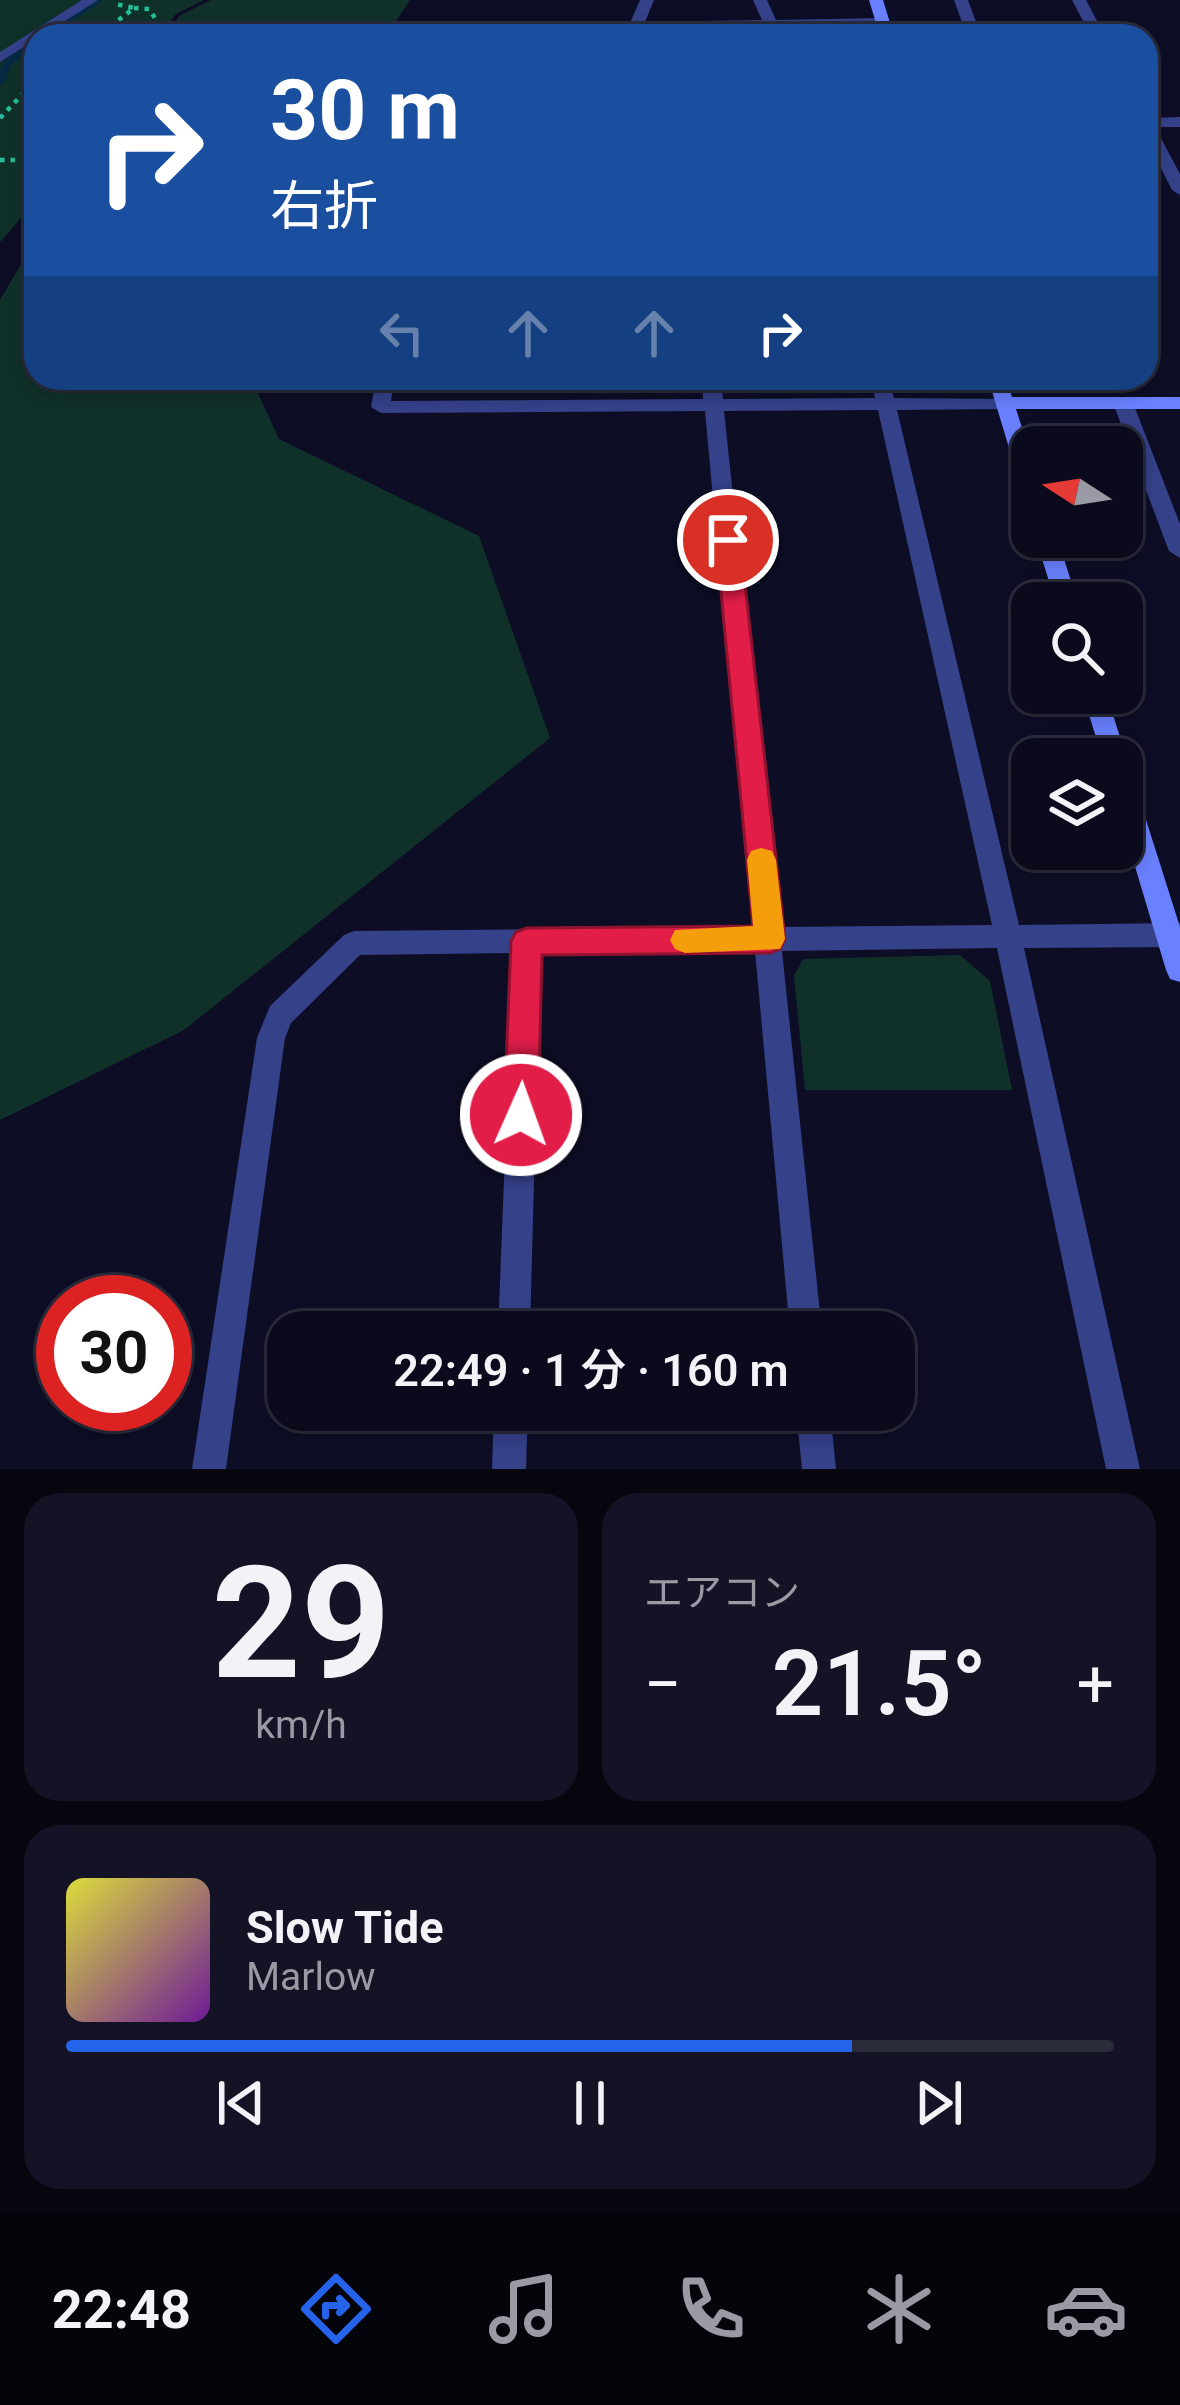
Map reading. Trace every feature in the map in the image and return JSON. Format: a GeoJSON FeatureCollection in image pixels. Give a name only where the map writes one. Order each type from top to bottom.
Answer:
{"type":"FeatureCollection","features":[{"type":"Feature","properties":{"kind":"street"},"geometry":{"type":"LineString","coordinates":[[53,24],[91,0]]}},
{"type":"Feature","properties":{"kind":"street"},"geometry":{"type":"LineString","coordinates":[[760,0],[770,22]]}},
{"type":"Feature","properties":{"kind":"street"},"geometry":{"type":"LineString","coordinates":[[703,24],[803,24]]}},
{"type":"Feature","properties":{"kind":"street"},"geometry":{"type":"LineString","coordinates":[[1158,147],[1180,190]]}},
{"type":"Feature","properties":{"kind":"street"},"geometry":{"type":"LineString","coordinates":[[383,390],[380,407],[714,407],[883,390],[1005,403],[1180,403]]}},
{"type":"Feature","properties":{"kind":"street"},"geometry":{"type":"LineString","coordinates":[[712,390],[804,1311]]}},
{"type":"Feature","properties":{"kind":"street"},"geometry":{"type":"LineString","coordinates":[[883,390],[1123,1469]]}},
{"type":"Feature","properties":{"kind":"street"},"geometry":{"type":"LineString","coordinates":[[1001,390],[1012,426]]}},
{"type":"Feature","properties":{"kind":"street"},"geometry":{"type":"LineString","coordinates":[[1123,403],[1180,550]]}},
{"type":"Feature","properties":{"kind":"street"},"geometry":{"type":"LineString","coordinates":[[1143,843],[1175,935],[1180,970]]}},
{"type":"Feature","properties":{"kind":"street"},"geometry":{"type":"LineString","coordinates":[[209,1469],[271,1039],[280,1015],[354,943],[1175,935]]}},
{"type":"Feature","properties":{"kind":"street"},"geometry":{"type":"LineString","coordinates":[[515,1311],[527,941]]}},
{"type":"Feature","properties":{"kind":"street"},"geometry":{"type":"LineString","coordinates":[[509,1469],[510,1431]]}},
{"type":"Feature","properties":{"kind":"street"},"geometry":{"type":"LineString","coordinates":[[815,1431],[819,1469]]}},
{"type":"Feature","properties":{"kind":"path"},"geometry":{"type":"LineString","coordinates":[[151,0],[137,9],[149,9],[155,18],[151,24]]}},
{"type":"Feature","properties":{"kind":"path"},"geometry":{"type":"LineString","coordinates":[[0,118],[24,93]]}},
{"type":"Feature","properties":{"kind":"green space"},"geometry":{"type":"Polygon","coordinates":[[[0,0],[204,0],[176,14],[168,24],[24,24],[23,216],[0,242],[0,0]]]}},
{"type":"Feature","properties":{"kind":"green space"},"geometry":{"type":"Polygon","coordinates":[[[211,0],[410,0],[394,24],[174,24],[179,16],[211,0]]]}},
{"type":"Feature","properties":{"kind":"green space"},"geometry":{"type":"Polygon","coordinates":[[[24,259],[24,390],[257,390],[279,439],[479,536],[550,738],[184,1030],[0,1120],[0,300],[24,259]]]}},
{"type":"Feature","properties":{"kind":"green space"},"geometry":{"type":"Polygon","coordinates":[[[960,955],[990,981],[1012,1090],[805,1090],[794,976],[803,959],[960,955]]]}},
{"type":"Feature","properties":{"kind":"waterway"},"geometry":{"type":"LineString","coordinates":[[61,24],[98,0]]}},
{"type":"Feature","properties":{"kind":"waterway"},"geometry":{"type":"LineString","coordinates":[[0,81],[9,61],[24,49]]}},
{"type":"Feature","properties":{"kind":"slow traffic"},"geometry":{"type":"LineString","coordinates":[[685,940],[770,939],[761,860]]}},
{"type":"Feature","properties":{"kind":"route"},"geometry":{"type":"LineString","coordinates":[[521,1115],[527,941],[770,939],[728,540]]}}]}
